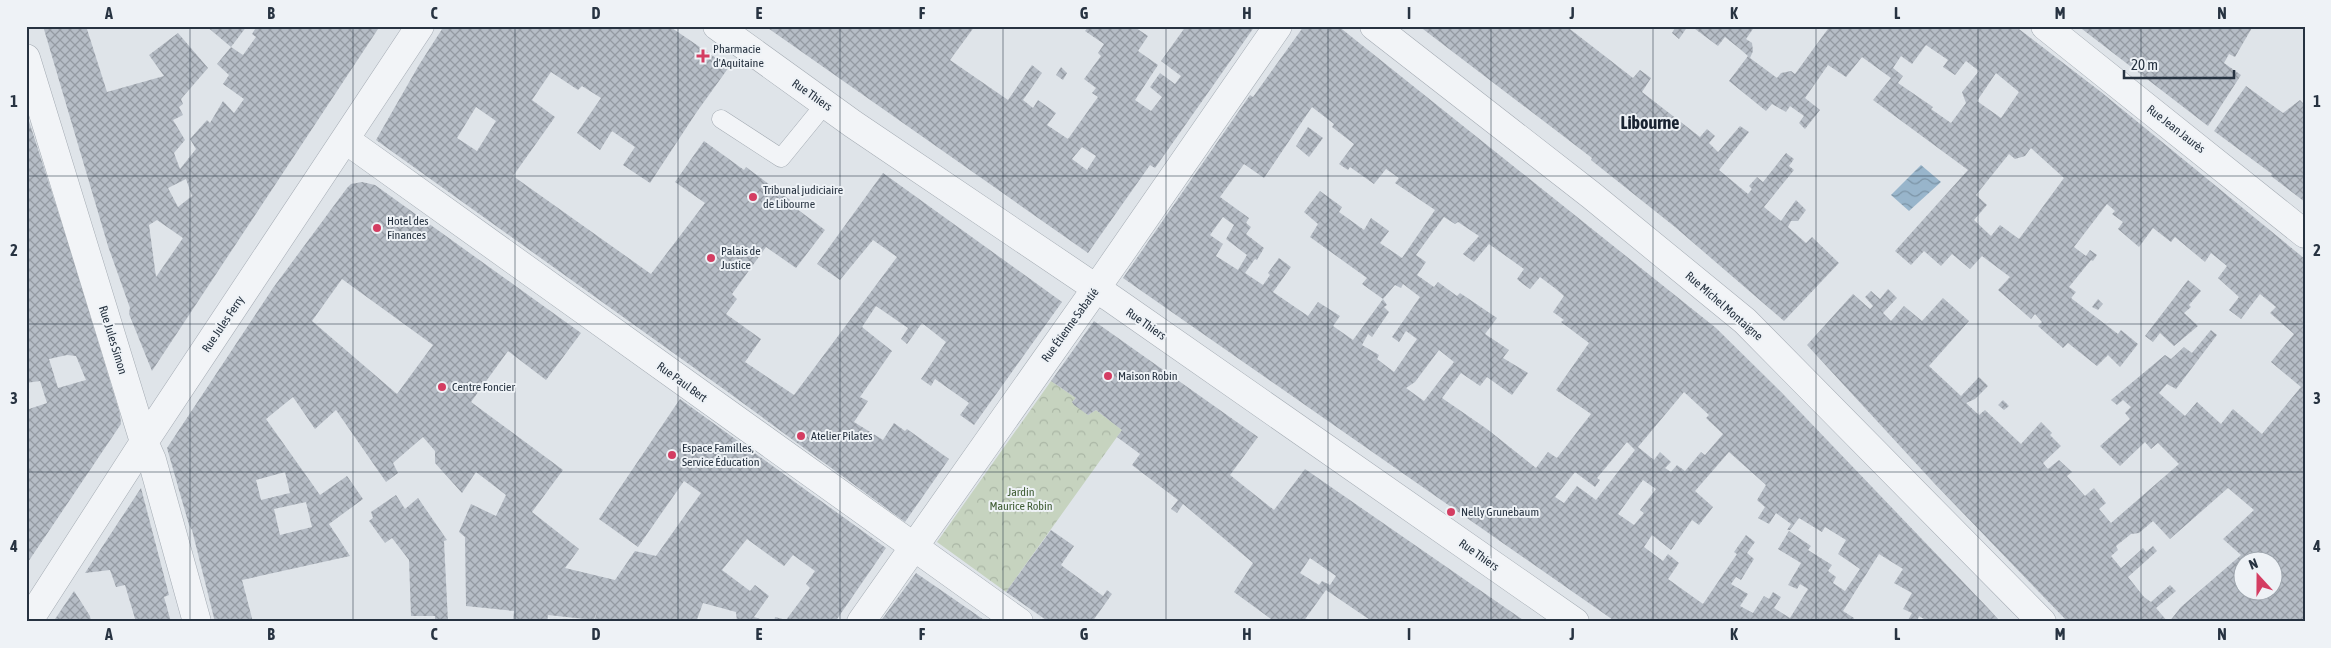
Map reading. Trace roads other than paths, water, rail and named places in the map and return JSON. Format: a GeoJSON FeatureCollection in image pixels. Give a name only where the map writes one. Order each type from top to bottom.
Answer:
{"type":"FeatureCollection","features":[{"type":"Feature","properties":{"kind":"street","name":"Rue Jules Ferry"},"geometry":{"type":"LineString","coordinates":[[28,622],[144,442],[420,26]]}},
{"type":"Feature","properties":{"kind":"street","name":"Rue Thiers"},"geometry":{"type":"LineString","coordinates":[[717,26],[825,104],[1575,622]]}},
{"type":"Feature","properties":{"kind":"street","name":"Rue Étienne Sabatié"},"geometry":{"type":"LineString","coordinates":[[861,622],[1278,26]]}},
{"type":"Feature","properties":{"kind":"street","name":"Rue Michel Montaigne"},"geometry":{"type":"LineString","coordinates":[[1374,26],[1591,195],[1745,321],[2042,622]]}},
{"type":"Feature","properties":{"kind":"street","name":"Rue Jean Jaurès"},"geometry":{"type":"LineString","coordinates":[[2045,26],[2305,234]]}},
{"type":"Feature","properties":{"kind":"street","name":"Rue Jules Simon"},"geometry":{"type":"LineString","coordinates":[[26,58],[144,442],[152,460],[197,622]]}},
{"type":"Feature","properties":{"kind":"street","name":"Rue Paul Bert"},"geometry":{"type":"LineString","coordinates":[[346,140],[1019,622]]}},
{"type":"Feature","properties":{"kind":"lane"},"geometry":{"type":"LineString","coordinates":[[721,119],[781,158],[825,104]]}},
{"type":"Feature","properties":{"kind":"water"},"geometry":{"type":"Polygon","coordinates":[[[1921,165],[1941,182],[1909,211],[1891,195],[1921,165]]]}},
{"type":"Feature","properties":{"kind":"place","name":"Pharmacie d'Aquitaine"},"geometry":{"type":"Point","coordinates":[703,56]}},
{"type":"Feature","properties":{"kind":"place","name":"Tribunal judiciaire de Libourne"},"geometry":{"type":"Point","coordinates":[753,197]}},
{"type":"Feature","properties":{"kind":"place","name":"Hotel des Finances"},"geometry":{"type":"Point","coordinates":[377,228]}},
{"type":"Feature","properties":{"kind":"place","name":"Palais de Justice"},"geometry":{"type":"Point","coordinates":[711,258]}},
{"type":"Feature","properties":{"kind":"place","name":"Maison Robin"},"geometry":{"type":"Point","coordinates":[1108,376]}},
{"type":"Feature","properties":{"kind":"place","name":"Centre Foncier"},"geometry":{"type":"Point","coordinates":[442,387]}},
{"type":"Feature","properties":{"kind":"place","name":"Atelier Pilates"},"geometry":{"type":"Point","coordinates":[801,436]}},
{"type":"Feature","properties":{"kind":"place","name":"Espace Familles, Service Éducation"},"geometry":{"type":"Point","coordinates":[672,455]}},
{"type":"Feature","properties":{"kind":"place","name":"Nelly Grunebaum"},"geometry":{"type":"Point","coordinates":[1451,512]}},
{"type":"Feature","properties":{"kind":"district","name":"Libourne"},"geometry":{"type":"Point","coordinates":[1650,122]}},
{"type":"Feature","properties":{"kind":"park label","name":"Jardin Maurice Robin"},"geometry":{"type":"Point","coordinates":[1021,499]}}]}
